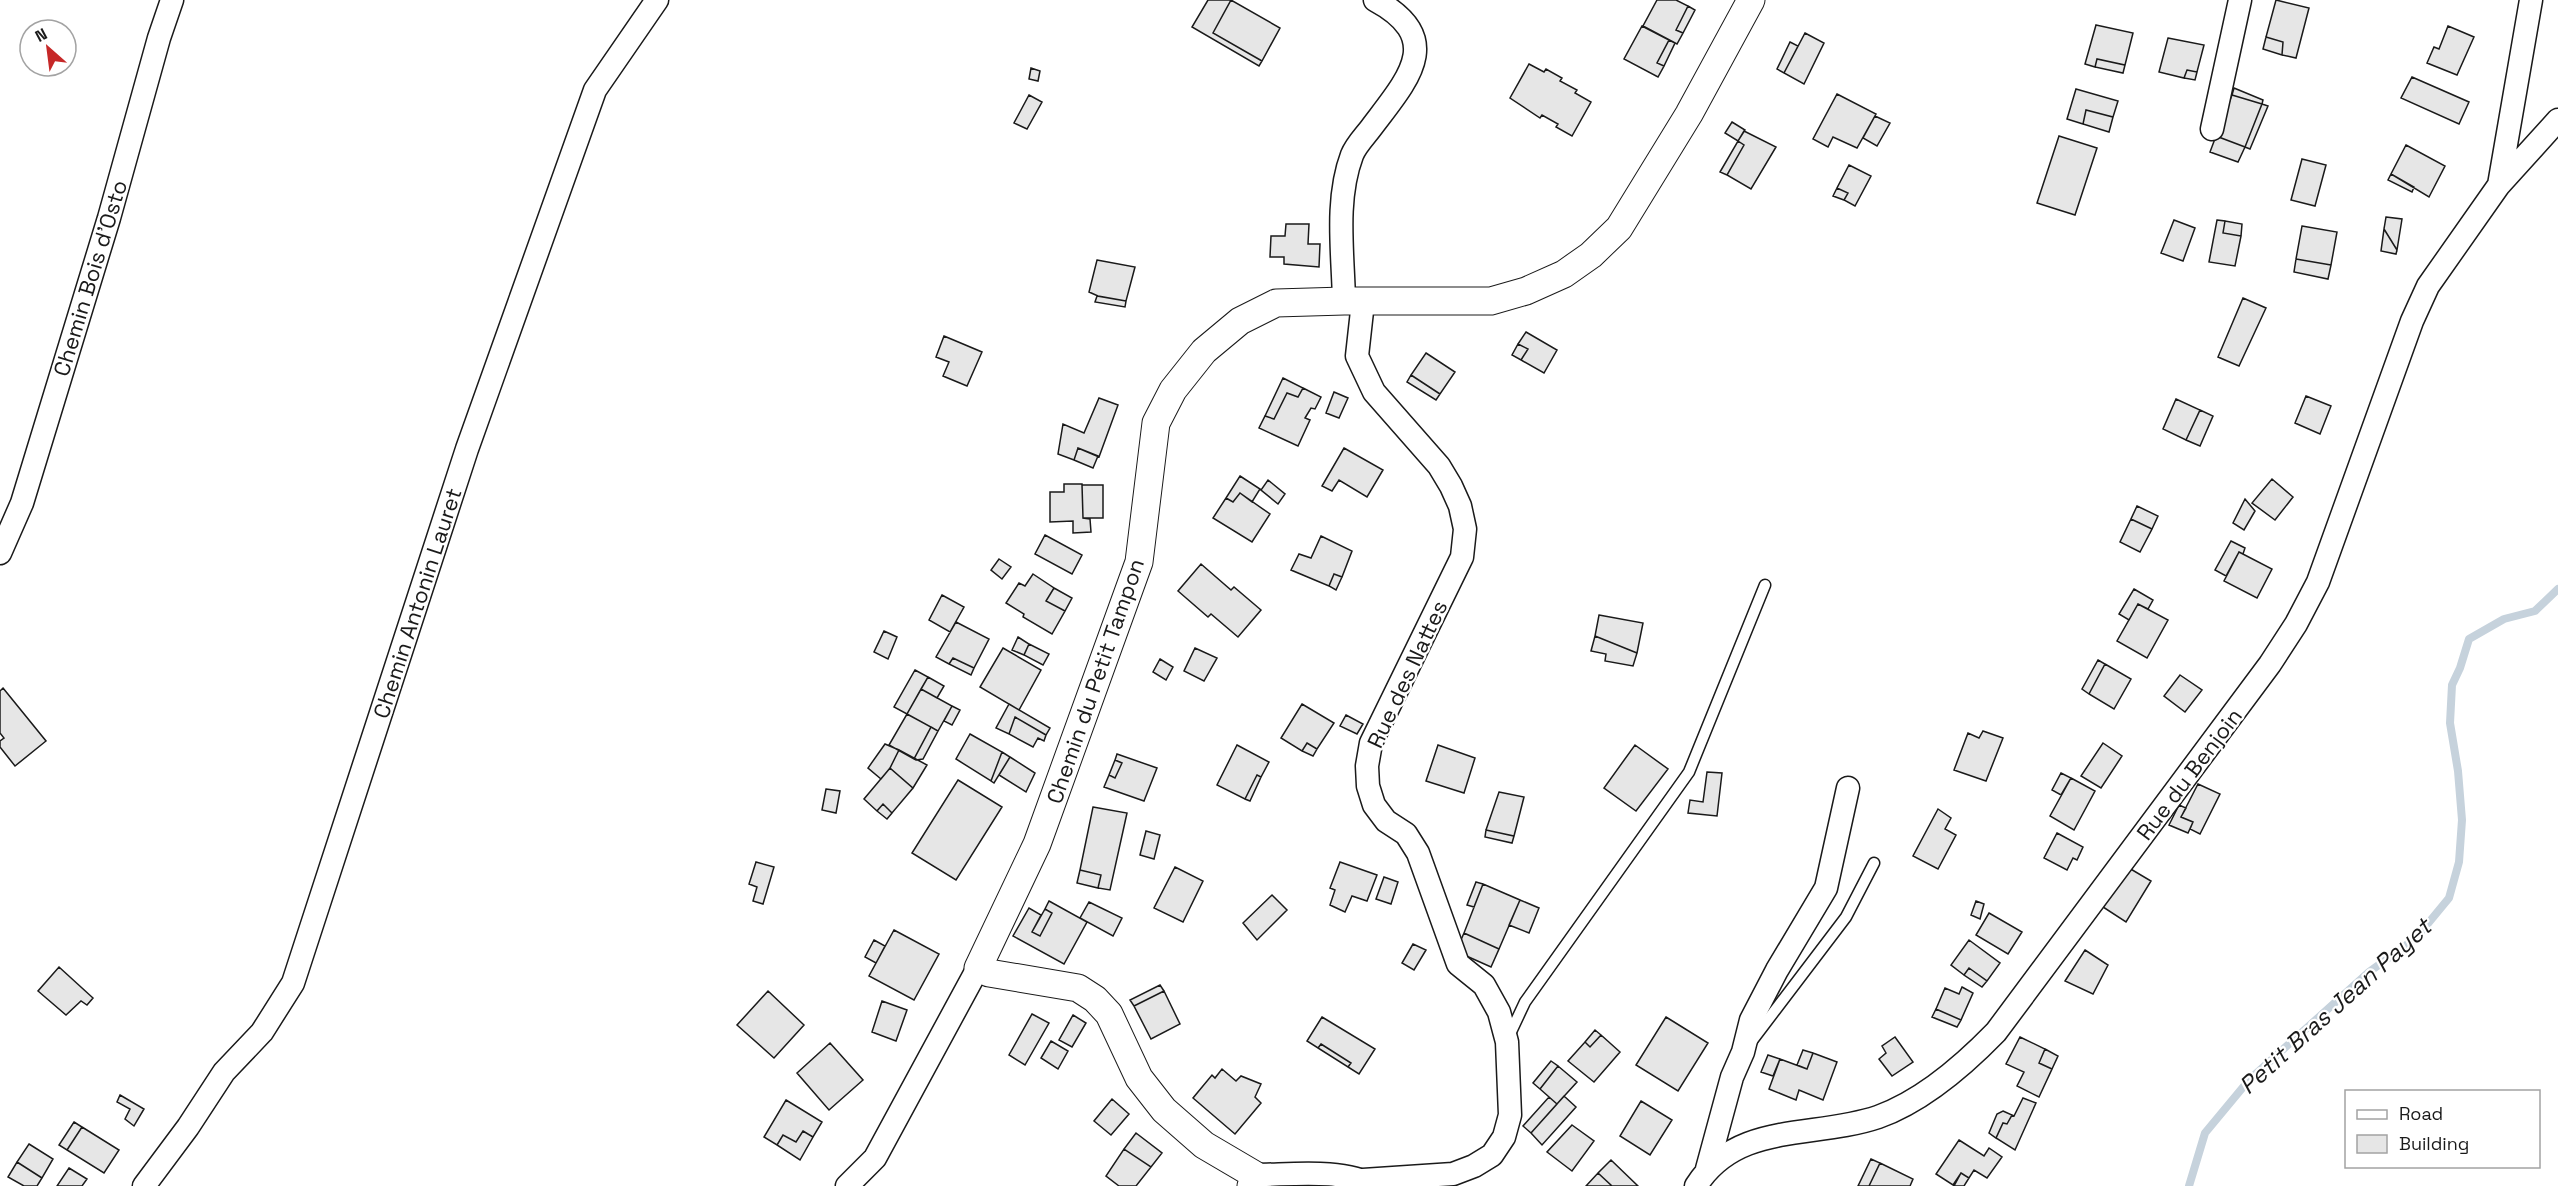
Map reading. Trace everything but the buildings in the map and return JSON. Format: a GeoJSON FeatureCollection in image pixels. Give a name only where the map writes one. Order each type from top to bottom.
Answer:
{"type":"FeatureCollection","features":[{"type":"Feature","properties":{"kind":"street","name":"Chemin Bois d'Osto"},"geometry":{"type":"LineString","coordinates":[[0,553],[25,491],[109,218],[159,38],[172,0]]}},
{"type":"Feature","properties":{"kind":"street","name":"Chemin Antonin Lauret"},"geometry":{"type":"LineString","coordinates":[[144,1186],[188,1127],[224,1072],[262,1032],[293,982],[466,449],[595,90],[657,0]]}},
{"type":"Feature","properties":{"kind":"street","name":"Rue des Nattes"},"geometry":{"type":"LineString","coordinates":[[1253,1181],[1321,1174],[1368,1183],[1453,1174],[1474,1166],[1492,1155],[1504,1137],[1510,1115],[1507,1042],[1498,1012],[1484,985],[1458,964],[1418,853],[1406,834],[1386,821],[1374,805],[1368,786],[1367,766],[1371,743],[1462,557],[1465,530],[1460,506],[1451,486],[1438,466],[1374,392],[1358,356],[1343,195],[1353,152],[1389,104],[1415,62],[1416,44],[1411,29],[1399,16],[1375,0]]}},
{"type":"Feature","properties":{"kind":"street","name":"Chemin du Petit Tampon"},"geometry":{"type":"LineString","coordinates":[[847,1186],[875,1158],[978,968],[1037,844],[1139,562],[1156,423],[1173,390],[1204,351],[1240,321],[1276,303],[1491,301],[1526,291],[1564,274],[1591,255],[1619,228],[1689,114],[1751,0]]}},
{"type":"Feature","properties":{"kind":"street"},"geometry":{"type":"LineString","coordinates":[[2212,129],[2240,0]]}},
{"type":"Feature","properties":{"kind":"street","name":"Rue du Benjoin"},"geometry":{"type":"LineString","coordinates":[[2499,185],[2531,0]]}},
{"type":"Feature","properties":{"kind":"street","name":"Rue du Benjoin"},"geometry":{"type":"LineString","coordinates":[[1701,1178],[1728,1152],[1755,1140],[1848,1125],[1878,1117],[1897,1108],[1970,1060],[1996,1032],[2270,664],[2296,624],[2318,582],[2412,321],[2424,295],[2499,185],[2558,120]]}},
{"type":"Feature","properties":{"kind":"street"},"geometry":{"type":"LineString","coordinates":[[1701,1178],[1732,1077],[1743,1052],[1751,1020],[1777,970],[1826,888],[1848,788]]}},
{"type":"Feature","properties":{"kind":"street"},"geometry":{"type":"LineString","coordinates":[[978,968],[989,973],[1078,988],[1095,999],[1109,1014],[1139,1078],[1164,1110],[1204,1145],[1253,1181]]}},
{"type":"Feature","properties":{"kind":"lane"},"geometry":{"type":"LineString","coordinates":[[1507,1042],[1525,1002],[1689,772],[1765,585]]}},
{"type":"Feature","properties":{"kind":"lane"},"geometry":{"type":"LineString","coordinates":[[1743,1052],[1846,917],[1874,863]]}},
{"type":"Feature","properties":{"kind":"waterway","name":"Petit Bras Jean Payet"},"geometry":{"type":"LineString","coordinates":[[2189,1186],[2205,1133],[2249,1080],[2369,972],[2416,938],[2449,898],[2459,862],[2462,820],[2458,771],[2450,723],[2452,685],[2469,639],[2504,619],[2535,611],[2558,589]]}}]}
